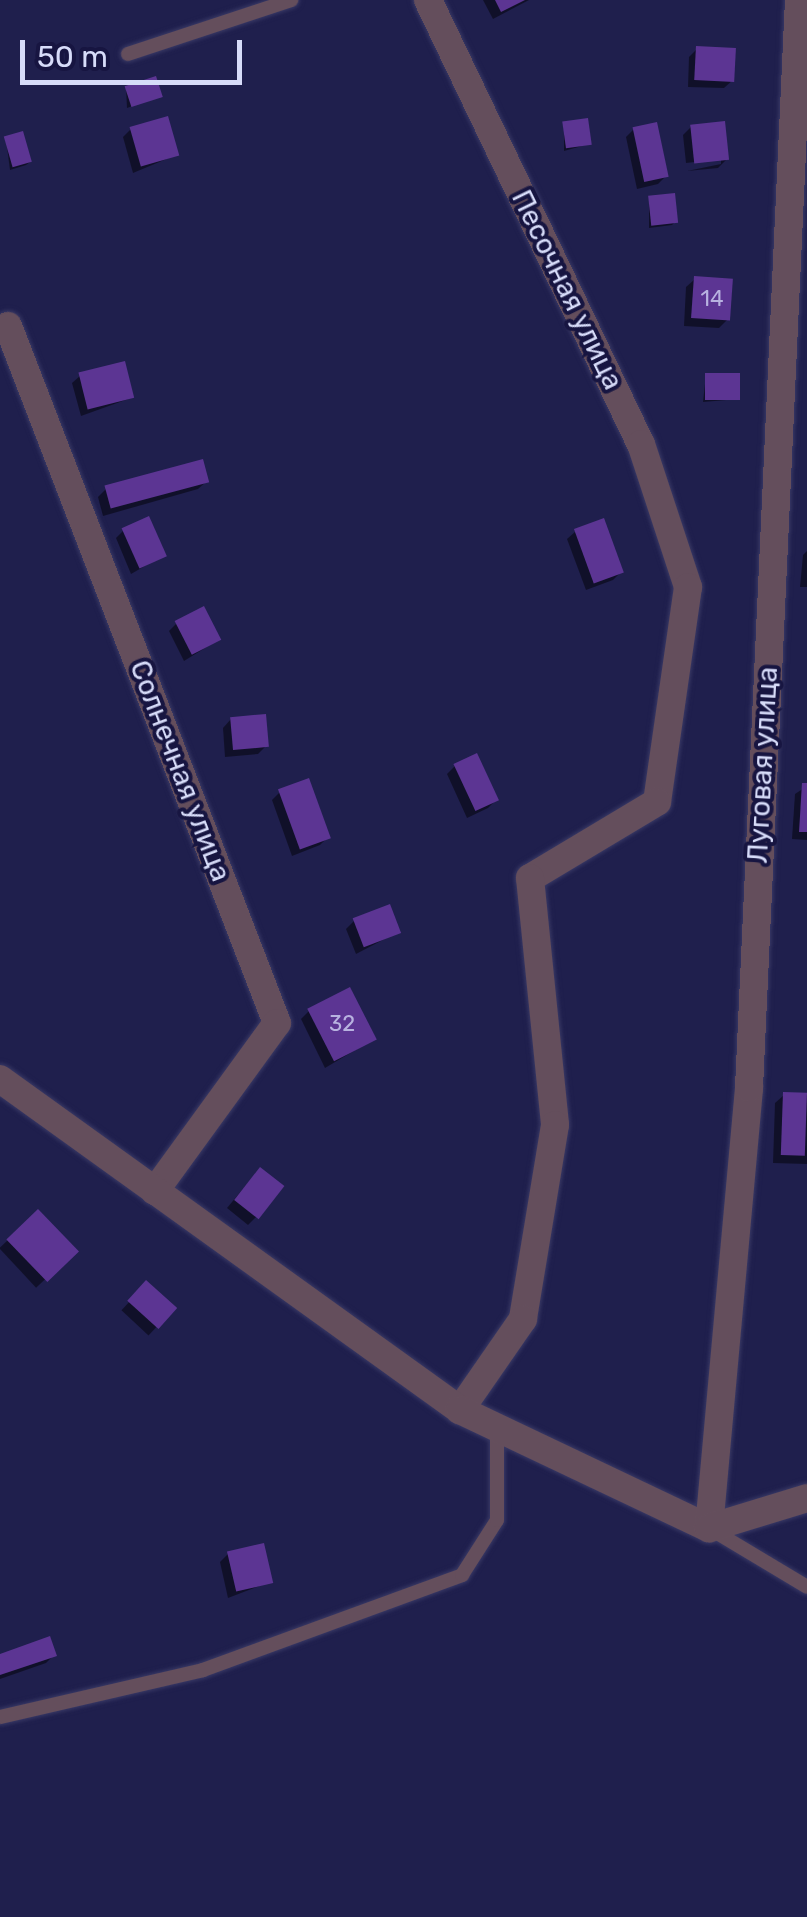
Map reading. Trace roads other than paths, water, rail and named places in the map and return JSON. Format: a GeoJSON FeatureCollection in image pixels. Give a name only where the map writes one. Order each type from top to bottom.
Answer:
{"type":"FeatureCollection","features":[{"type":"Feature","properties":{"kind":"street","name":"Песочная улица"},"geometry":{"type":"LineString","coordinates":[[428,0],[640,444],[688,587],[658,802],[530,878],[555,1125],[523,1319],[460,1410]]}},
{"type":"Feature","properties":{"kind":"street","name":"Луговая улица"},"geometry":{"type":"LineString","coordinates":[[709,1528],[749,1088],[799,0]]}},
{"type":"Feature","properties":{"kind":"street","name":"Солнечная улица"},"geometry":{"type":"LineString","coordinates":[[8,326],[277,1023],[156,1191]]}},
{"type":"Feature","properties":{"kind":"street"},"geometry":{"type":"LineString","coordinates":[[0,1080],[460,1410],[709,1528],[807,1498]]}},
{"type":"Feature","properties":{"kind":"lane"},"geometry":{"type":"LineString","coordinates":[[128,54],[292,0]]}},
{"type":"Feature","properties":{"kind":"lane"},"geometry":{"type":"LineString","coordinates":[[0,1717],[202,1670],[462,1575],[497,1520],[497,1426]]}},
{"type":"Feature","properties":{"kind":"lane"},"geometry":{"type":"LineString","coordinates":[[709,1528],[807,1587]]}}]}
